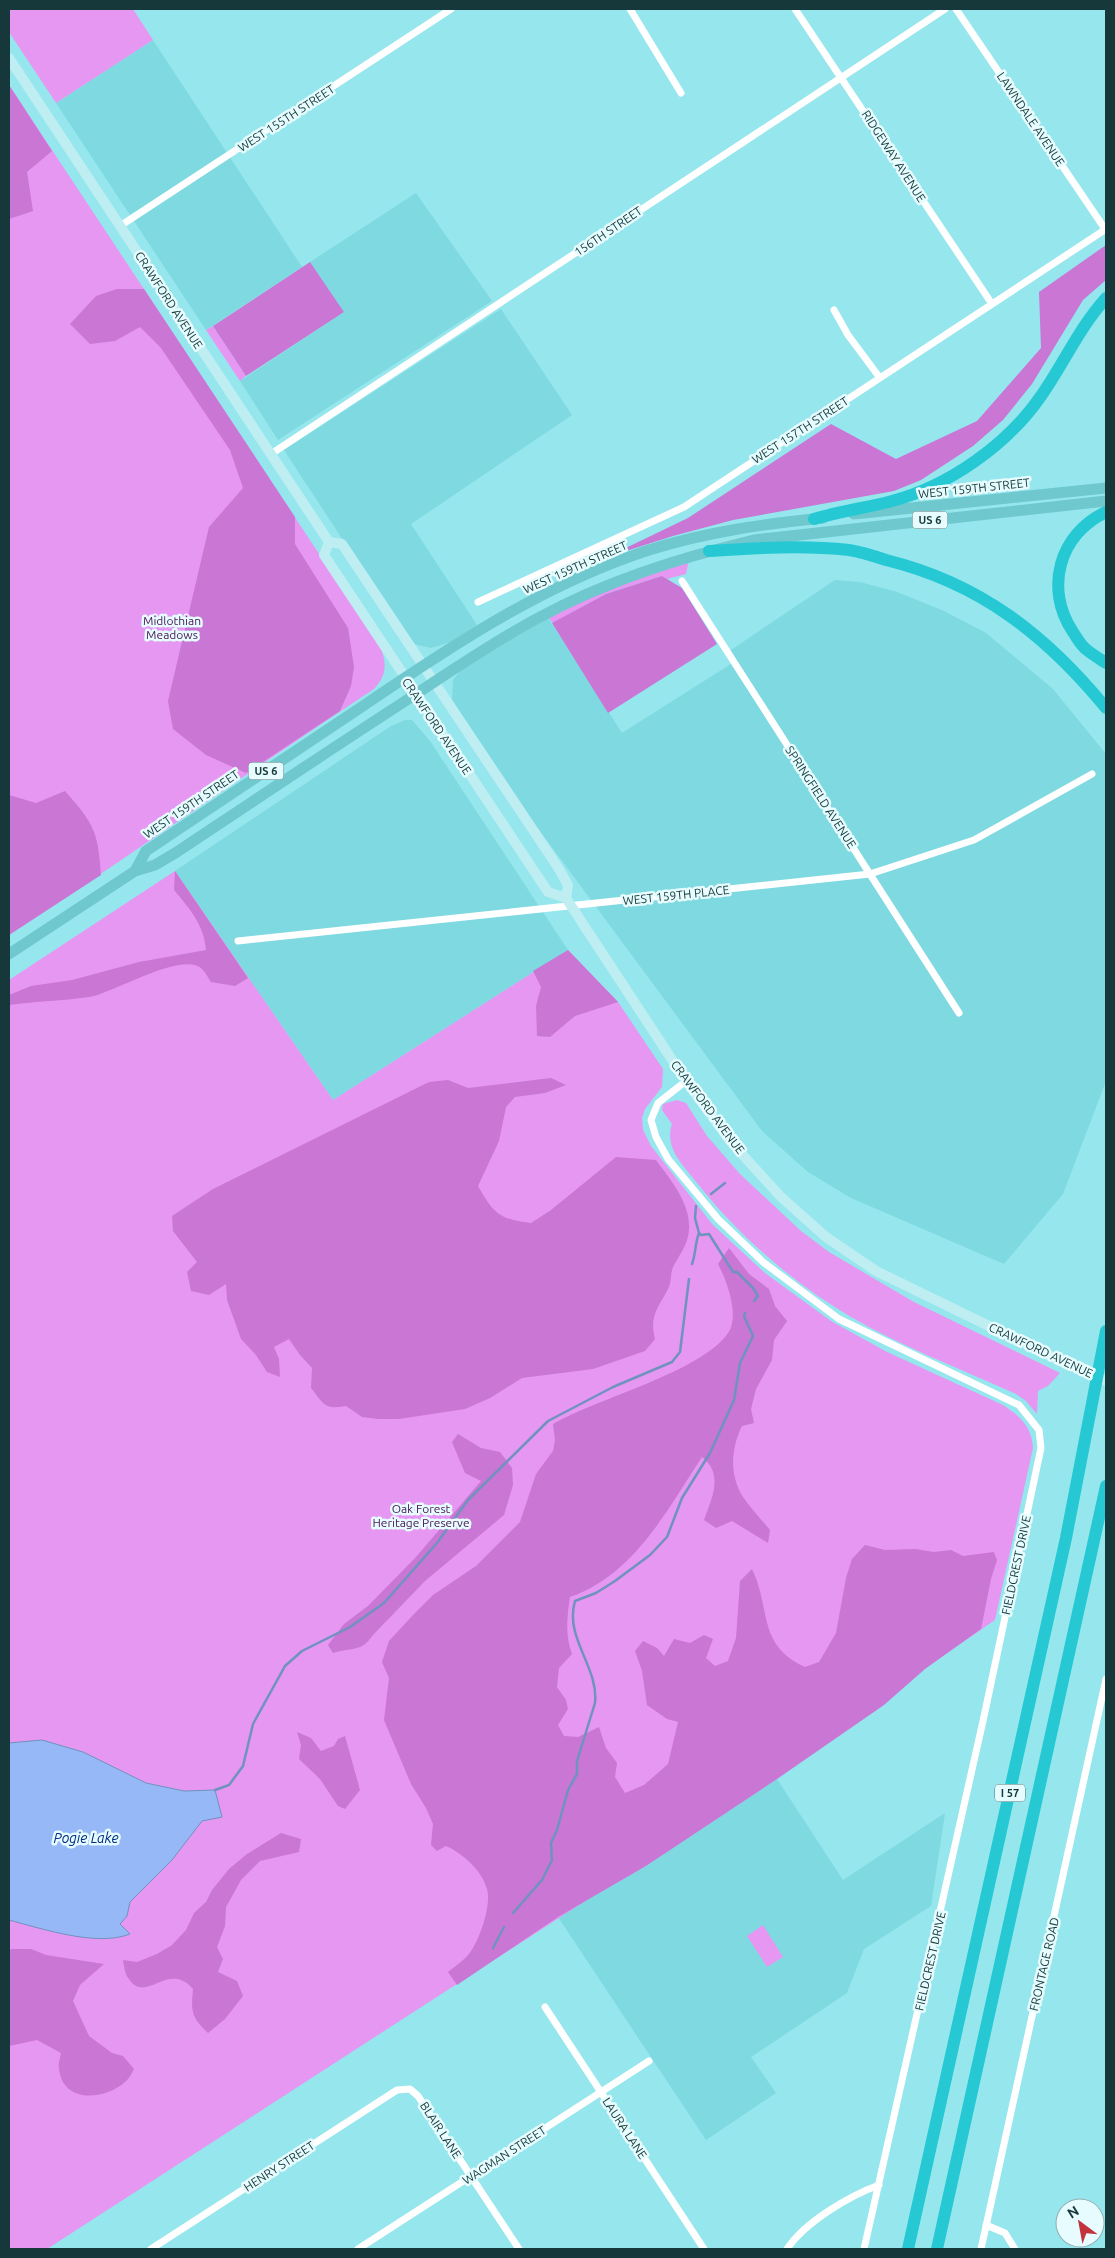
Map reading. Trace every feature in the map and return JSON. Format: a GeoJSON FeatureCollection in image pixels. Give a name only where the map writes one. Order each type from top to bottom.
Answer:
{"type":"FeatureCollection","features":[{"type":"Feature","properties":{"kind":"highway"},"geometry":{"type":"LineString","coordinates":[[814,519],[842,510],[892,501],[920,491],[964,469],[1009,434],[1030,410],[1046,388],[1078,334],[1106,298]]}},
{"type":"Feature","properties":{"kind":"highway"},"geometry":{"type":"LineString","coordinates":[[1106,512],[1090,522],[1073,540],[1062,561],[1058,586],[1058,602],[1069,626],[1086,650],[1106,663]]}},
{"type":"Feature","properties":{"kind":"highway"},"geometry":{"type":"LineString","coordinates":[[709,551],[784,546],[851,551],[902,563],[955,582],[1011,616],[1055,651],[1106,708]]}},
{"type":"Feature","properties":{"kind":"highway"},"geometry":{"type":"LineString","coordinates":[[1106,1319],[1106,1333]]}},
{"type":"Feature","properties":{"kind":"highway","name":"I 57"},"geometry":{"type":"LineString","coordinates":[[908,2249],[1066,1538],[1106,1333]]}},
{"type":"Feature","properties":{"kind":"highway","name":"I 57"},"geometry":{"type":"LineString","coordinates":[[938,2249],[1106,1486]]}},
{"type":"Feature","properties":{"kind":"main road","name":"CRAWFORD AVENUE"},"geometry":{"type":"LineString","coordinates":[[9,58],[329,542],[342,544],[559,869],[568,885],[569,902],[686,1081],[730,1141],[781,1197],[826,1237],[876,1271],[1106,1381]]}},
{"type":"Feature","properties":{"kind":"main road","name":"WEST 159TH STREET"},"geometry":{"type":"LineString","coordinates":[[135,871],[146,851],[404,677],[520,606],[608,565],[649,550],[696,537],[748,526],[1106,488]]}},
{"type":"Feature","properties":{"kind":"main road","name":"WEST 159TH STREET"},"geometry":{"type":"LineString","coordinates":[[9,954],[135,871],[155,865],[177,852],[415,694],[538,618],[649,569],[754,540],[1106,501]]}},
{"type":"Feature","properties":{"kind":"main road","name":"CRAWFORD AVENUE"},"geometry":{"type":"LineString","coordinates":[[329,542],[324,555],[415,694],[548,892],[569,902]]}},
{"type":"Feature","properties":{"kind":"street","name":"WEST 155TH STREET"},"geometry":{"type":"LineString","coordinates":[[120,226],[451,9]]}},
{"type":"Feature","properties":{"kind":"street"},"geometry":{"type":"LineString","coordinates":[[630,9],[681,94]]}},
{"type":"Feature","properties":{"kind":"street","name":"RIDGEWAY AVENUE"},"geometry":{"type":"LineString","coordinates":[[796,9],[992,304]]}},
{"type":"Feature","properties":{"kind":"street","name":"156TH STREET"},"geometry":{"type":"LineString","coordinates":[[271,454],[945,9]]}},
{"type":"Feature","properties":{"kind":"street","name":"LAWNDALE AVENUE"},"geometry":{"type":"LineString","coordinates":[[956,9],[1106,229]]}},
{"type":"Feature","properties":{"kind":"street","name":"WEST 157TH STREET"},"geometry":{"type":"LineString","coordinates":[[478,602],[684,507],[1106,229]]}},
{"type":"Feature","properties":{"kind":"street"},"geometry":{"type":"LineString","coordinates":[[834,310],[848,335],[880,378]]}},
{"type":"Feature","properties":{"kind":"street","name":"SPRINGFIELD AVENUE"},"geometry":{"type":"LineString","coordinates":[[682,581],[960,1013]]}},
{"type":"Feature","properties":{"kind":"street","name":"WEST 159TH PLACE"},"geometry":{"type":"LineString","coordinates":[[238,941],[569,902],[870,874],[974,840],[1092,774]]}},
{"type":"Feature","properties":{"kind":"street","name":"FIELDCREST DRIVE"},"geometry":{"type":"LineString","coordinates":[[686,1081],[658,1103],[651,1120],[656,1137],[668,1159],[718,1219],[763,1262],[840,1319],[1019,1405],[1039,1430],[1041,1448],[983,1721],[864,2249]]}},
{"type":"Feature","properties":{"kind":"street","name":"FRONTAGE ROAD"},"geometry":{"type":"LineString","coordinates":[[981,2249],[1106,1679]]}},
{"type":"Feature","properties":{"kind":"street","name":"LAURA LANE"},"geometry":{"type":"LineString","coordinates":[[545,2007],[704,2249]]}},
{"type":"Feature","properties":{"kind":"street","name":"WAGMAN STREET"},"geometry":{"type":"LineString","coordinates":[[358,2249],[649,2061]]}},
{"type":"Feature","properties":{"kind":"street","name":"BLAIR LANE"},"geometry":{"type":"LineString","coordinates":[[410,2089],[418,2096],[520,2249]]}},
{"type":"Feature","properties":{"kind":"street","name":"HENRY STREET"},"geometry":{"type":"LineString","coordinates":[[151,2249],[397,2090],[410,2089]]}},
{"type":"Feature","properties":{"kind":"street"},"geometry":{"type":"LineString","coordinates":[[787,2249],[806,2227],[855,2196],[879,2185]]}},
{"type":"Feature","properties":{"kind":"street"},"geometry":{"type":"LineString","coordinates":[[986,2225],[1006,2233],[1015,2249]]}},
{"type":"Feature","properties":{"kind":"shaded area"},"geometry":{"type":"Polygon","coordinates":[[[153,40],[302,267],[206,330],[56,103],[153,40]]]}},
{"type":"Feature","properties":{"kind":"shaded area"},"geometry":{"type":"Polygon","coordinates":[[[9,85],[52,151],[27,172],[33,211],[9,219],[9,85]]]}},
{"type":"Feature","properties":{"kind":"shaded area"},"geometry":{"type":"Polygon","coordinates":[[[416,193],[492,301],[278,440],[240,381],[344,312],[310,262],[416,193]]]}},
{"type":"Feature","properties":{"kind":"shaded area"},"geometry":{"type":"Polygon","coordinates":[[[1106,245],[1106,280],[1083,300],[1032,384],[1003,420],[973,446],[921,480],[894,491],[733,520],[673,536],[607,557],[688,518],[831,424],[896,459],[977,421],[1041,348],[1039,292],[1106,245]]]}},
{"type":"Feature","properties":{"kind":"shaded area"},"geometry":{"type":"Polygon","coordinates":[[[310,262],[344,312],[246,376],[213,326],[310,262]]]}},
{"type":"Feature","properties":{"kind":"shaded area"},"geometry":{"type":"Polygon","coordinates":[[[117,289],[144,289],[295,517],[295,544],[348,628],[354,667],[351,686],[340,711],[246,773],[206,755],[173,729],[168,701],[209,527],[243,488],[230,450],[161,348],[140,327],[115,341],[90,344],[70,324],[96,296],[117,289]]]}},
{"type":"Feature","properties":{"kind":"shaded area"},"geometry":{"type":"Polygon","coordinates":[[[501,309],[572,415],[411,524],[477,625],[451,642],[431,648],[414,644],[403,632],[284,450],[501,309]]]}},
{"type":"Feature","properties":{"kind":"shaded area"},"geometry":{"type":"Polygon","coordinates":[[[662,576],[682,588],[717,644],[608,713],[552,623],[606,594],[662,576]]]}},
{"type":"Feature","properties":{"kind":"shaded area"},"geometry":{"type":"Polygon","coordinates":[[[835,580],[860,582],[897,592],[944,611],[986,633],[1053,689],[1106,754],[1106,1081],[1063,1194],[1004,1264],[851,1198],[808,1172],[762,1131],[508,788],[452,701],[453,680],[463,667],[547,616],[622,733],[734,662],[728,652],[835,580]]]}},
{"type":"Feature","properties":{"kind":"shaded area"},"geometry":{"type":"Polygon","coordinates":[[[405,720],[412,720],[430,741],[568,950],[333,1100],[175,871],[391,726],[405,720]]]}},
{"type":"Feature","properties":{"kind":"shaded area"},"geometry":{"type":"Polygon","coordinates":[[[65,791],[93,829],[98,848],[101,875],[9,935],[9,795],[36,803],[65,791]]]}},
{"type":"Feature","properties":{"kind":"shaded area"},"geometry":{"type":"Polygon","coordinates":[[[175,871],[248,978],[235,986],[211,982],[202,969],[193,965],[180,965],[164,969],[89,997],[9,1005],[9,995],[31,986],[72,980],[139,962],[206,950],[199,925],[191,911],[174,890],[175,871]]]}},
{"type":"Feature","properties":{"kind":"shaded area"},"geometry":{"type":"Polygon","coordinates":[[[568,950],[618,1002],[575,1016],[550,1037],[537,1036],[536,1006],[541,987],[533,971],[568,950]]]}},
{"type":"Feature","properties":{"kind":"shaded area"},"geometry":{"type":"Polygon","coordinates":[[[551,1078],[566,1085],[545,1093],[515,1097],[506,1107],[499,1141],[478,1186],[498,1214],[531,1223],[551,1210],[616,1157],[656,1160],[682,1198],[689,1220],[689,1231],[685,1246],[673,1267],[669,1286],[654,1318],[653,1331],[655,1339],[645,1351],[593,1369],[522,1378],[490,1398],[465,1409],[399,1419],[362,1417],[346,1406],[333,1407],[322,1402],[311,1388],[312,1368],[289,1339],[274,1347],[279,1359],[280,1377],[267,1372],[256,1355],[241,1339],[227,1300],[226,1284],[209,1295],[191,1291],[187,1272],[197,1262],[173,1231],[172,1216],[213,1189],[429,1082],[448,1080],[468,1088],[551,1078]]]}},
{"type":"Feature","properties":{"kind":"shaded area"},"geometry":{"type":"Polygon","coordinates":[[[729,1248],[749,1274],[769,1289],[775,1306],[787,1321],[774,1340],[772,1360],[756,1389],[751,1409],[754,1423],[742,1426],[738,1434],[733,1462],[738,1489],[770,1530],[768,1543],[732,1521],[716,1528],[704,1520],[713,1495],[714,1479],[713,1471],[702,1457],[662,1519],[631,1557],[593,1587],[570,1597],[567,1619],[572,1654],[559,1668],[557,1687],[566,1700],[568,1709],[558,1725],[564,1736],[578,1737],[599,1727],[606,1748],[617,1763],[615,1777],[625,1793],[644,1785],[668,1764],[678,1722],[667,1719],[647,1705],[642,1671],[635,1651],[643,1641],[657,1648],[664,1656],[674,1639],[690,1643],[704,1635],[713,1639],[706,1658],[715,1666],[728,1661],[736,1638],[740,1581],[752,1569],[758,1584],[772,1637],[779,1648],[790,1658],[805,1667],[819,1662],[836,1633],[846,1578],[852,1559],[865,1545],[885,1550],[915,1549],[934,1552],[951,1550],[963,1556],[994,1552],[997,1560],[991,1579],[981,1629],[925,1669],[884,1705],[777,1779],[646,1866],[558,1917],[457,1985],[448,1972],[467,1957],[477,1941],[484,1923],[488,1904],[487,1889],[481,1875],[459,1853],[446,1846],[437,1851],[431,1845],[433,1824],[426,1808],[411,1784],[384,1720],[389,1678],[382,1662],[389,1641],[433,1595],[476,1566],[520,1522],[536,1474],[553,1451],[555,1440],[553,1424],[572,1414],[673,1372],[715,1347],[728,1333],[733,1317],[731,1298],[718,1264],[729,1248]]]}},
{"type":"Feature","properties":{"kind":"shaded area"},"geometry":{"type":"Polygon","coordinates":[[[458,1434],[481,1448],[500,1452],[512,1468],[513,1485],[504,1515],[425,1581],[369,1641],[360,1647],[333,1653],[328,1645],[344,1624],[368,1606],[416,1557],[481,1481],[465,1473],[452,1442],[458,1434]]]}},
{"type":"Feature","properties":{"kind":"shaded area"},"geometry":{"type":"Polygon","coordinates":[[[297,1732],[311,1738],[321,1751],[334,1746],[338,1739],[345,1736],[360,1790],[345,1809],[338,1806],[320,1779],[299,1759],[301,1745],[297,1732]]]}},
{"type":"Feature","properties":{"kind":"shaded area"},"geometry":{"type":"Polygon","coordinates":[[[777,1779],[843,1880],[945,1813],[931,1906],[864,1949],[847,1993],[751,2057],[776,2093],[706,2140],[558,1917],[646,1866],[777,1779]]]}},
{"type":"Feature","properties":{"kind":"shaded area"},"geometry":{"type":"Polygon","coordinates":[[[281,1833],[301,1839],[299,1852],[260,1861],[241,1880],[226,1907],[225,1926],[217,1947],[223,1959],[218,1972],[237,1981],[243,1996],[225,2019],[208,2033],[198,2023],[193,2014],[193,1989],[184,1981],[175,1979],[150,1986],[136,1986],[127,1975],[123,1960],[137,1962],[157,1954],[172,1945],[186,1930],[194,1913],[206,1902],[212,1890],[229,1869],[247,1854],[281,1833]]]}},
{"type":"Feature","properties":{"kind":"shaded area"},"geometry":{"type":"Polygon","coordinates":[[[31,1949],[46,1955],[104,1964],[80,1985],[73,2001],[89,2036],[112,2053],[123,2056],[134,2069],[125,2082],[117,2088],[96,2095],[76,2093],[68,2088],[62,2080],[59,2067],[61,2053],[37,2040],[9,2046],[9,1950],[31,1949]]]}},
{"type":"Feature","properties":{"kind":"green space"},"geometry":{"type":"Polygon","coordinates":[[[9,9],[133,9],[153,40],[56,103],[9,32],[9,9]]]}},
{"type":"Feature","properties":{"kind":"green space","name":"Midlothian Meadows"},"geometry":{"type":"Polygon","coordinates":[[[9,85],[380,646],[385,663],[381,679],[374,689],[9,935],[9,85]]]}},
{"type":"Feature","properties":{"kind":"green space"},"geometry":{"type":"Polygon","coordinates":[[[213,326],[246,376],[240,381],[206,330],[213,326]]]}},
{"type":"Feature","properties":{"kind":"green space"},"geometry":{"type":"Polygon","coordinates":[[[689,560],[686,574],[667,579],[662,576],[606,594],[553,623],[547,616],[591,596],[689,560]]]}},
{"type":"Feature","properties":{"kind":"green space","name":"Oak Forest Heritage Preserve"},"geometry":{"type":"Polygon","coordinates":[[[175,871],[333,1100],[568,950],[618,1002],[663,1069],[662,1087],[645,1109],[642,1118],[643,1130],[651,1146],[713,1225],[765,1273],[831,1321],[887,1352],[1009,1409],[1028,1428],[1033,1448],[995,1620],[593,1896],[47,2249],[9,2249],[9,980],[175,871]]]}},
{"type":"Feature","properties":{"kind":"green space"},"geometry":{"type":"Polygon","coordinates":[[[677,1100],[686,1103],[707,1136],[740,1174],[801,1231],[829,1252],[914,1302],[1060,1373],[1048,1386],[1038,1391],[1037,1414],[1026,1401],[1016,1394],[912,1348],[851,1317],[808,1289],[768,1257],[713,1203],[676,1156],[670,1133],[672,1124],[662,1110],[663,1104],[677,1100]]]}},
{"type":"Feature","properties":{"kind":"green space"},"geometry":{"type":"Polygon","coordinates":[[[763,1925],[783,1957],[767,1967],[747,1936],[763,1925]]]}},
{"type":"Feature","properties":{"kind":"water","name":"Pogie Lake"},"geometry":{"type":"Polygon","coordinates":[[[42,1740],[83,1752],[146,1783],[184,1791],[215,1790],[222,1817],[202,1821],[172,1860],[130,1902],[127,1916],[120,1924],[130,1934],[102,1939],[86,1938],[9,1920],[9,1743],[42,1740]]]}},
{"type":"Feature","properties":{"kind":"waterway"},"geometry":{"type":"LineString","coordinates":[[711,1194],[725,1183]]}},
{"type":"Feature","properties":{"kind":"waterway"},"geometry":{"type":"LineString","coordinates":[[692,1264],[699,1233],[695,1218],[696,1206]]}},
{"type":"Feature","properties":{"kind":"waterway"},"geometry":{"type":"LineString","coordinates":[[699,1233],[701,1235],[709,1234],[733,1272],[737,1272],[753,1288],[758,1296],[754,1301]]}},
{"type":"Feature","properties":{"kind":"waterway"},"geometry":{"type":"LineString","coordinates":[[215,1790],[229,1785],[243,1766],[253,1724],[285,1666],[302,1651],[350,1627],[384,1603],[437,1543],[468,1500],[548,1421],[613,1387],[672,1362],[680,1352],[689,1279]]}},
{"type":"Feature","properties":{"kind":"waterway"},"geometry":{"type":"LineString","coordinates":[[513,1913],[542,1880],[552,1860],[551,1843],[557,1830],[568,1790],[577,1774],[577,1761],[595,1703],[592,1677],[574,1627],[575,1601],[596,1593],[615,1581],[650,1555],[667,1537],[682,1498],[710,1453],[734,1400],[740,1363],[753,1336],[744,1316],[745,1313]]}},
{"type":"Feature","properties":{"kind":"waterway"},"geometry":{"type":"LineString","coordinates":[[493,1948],[504,1927]]}}]}
